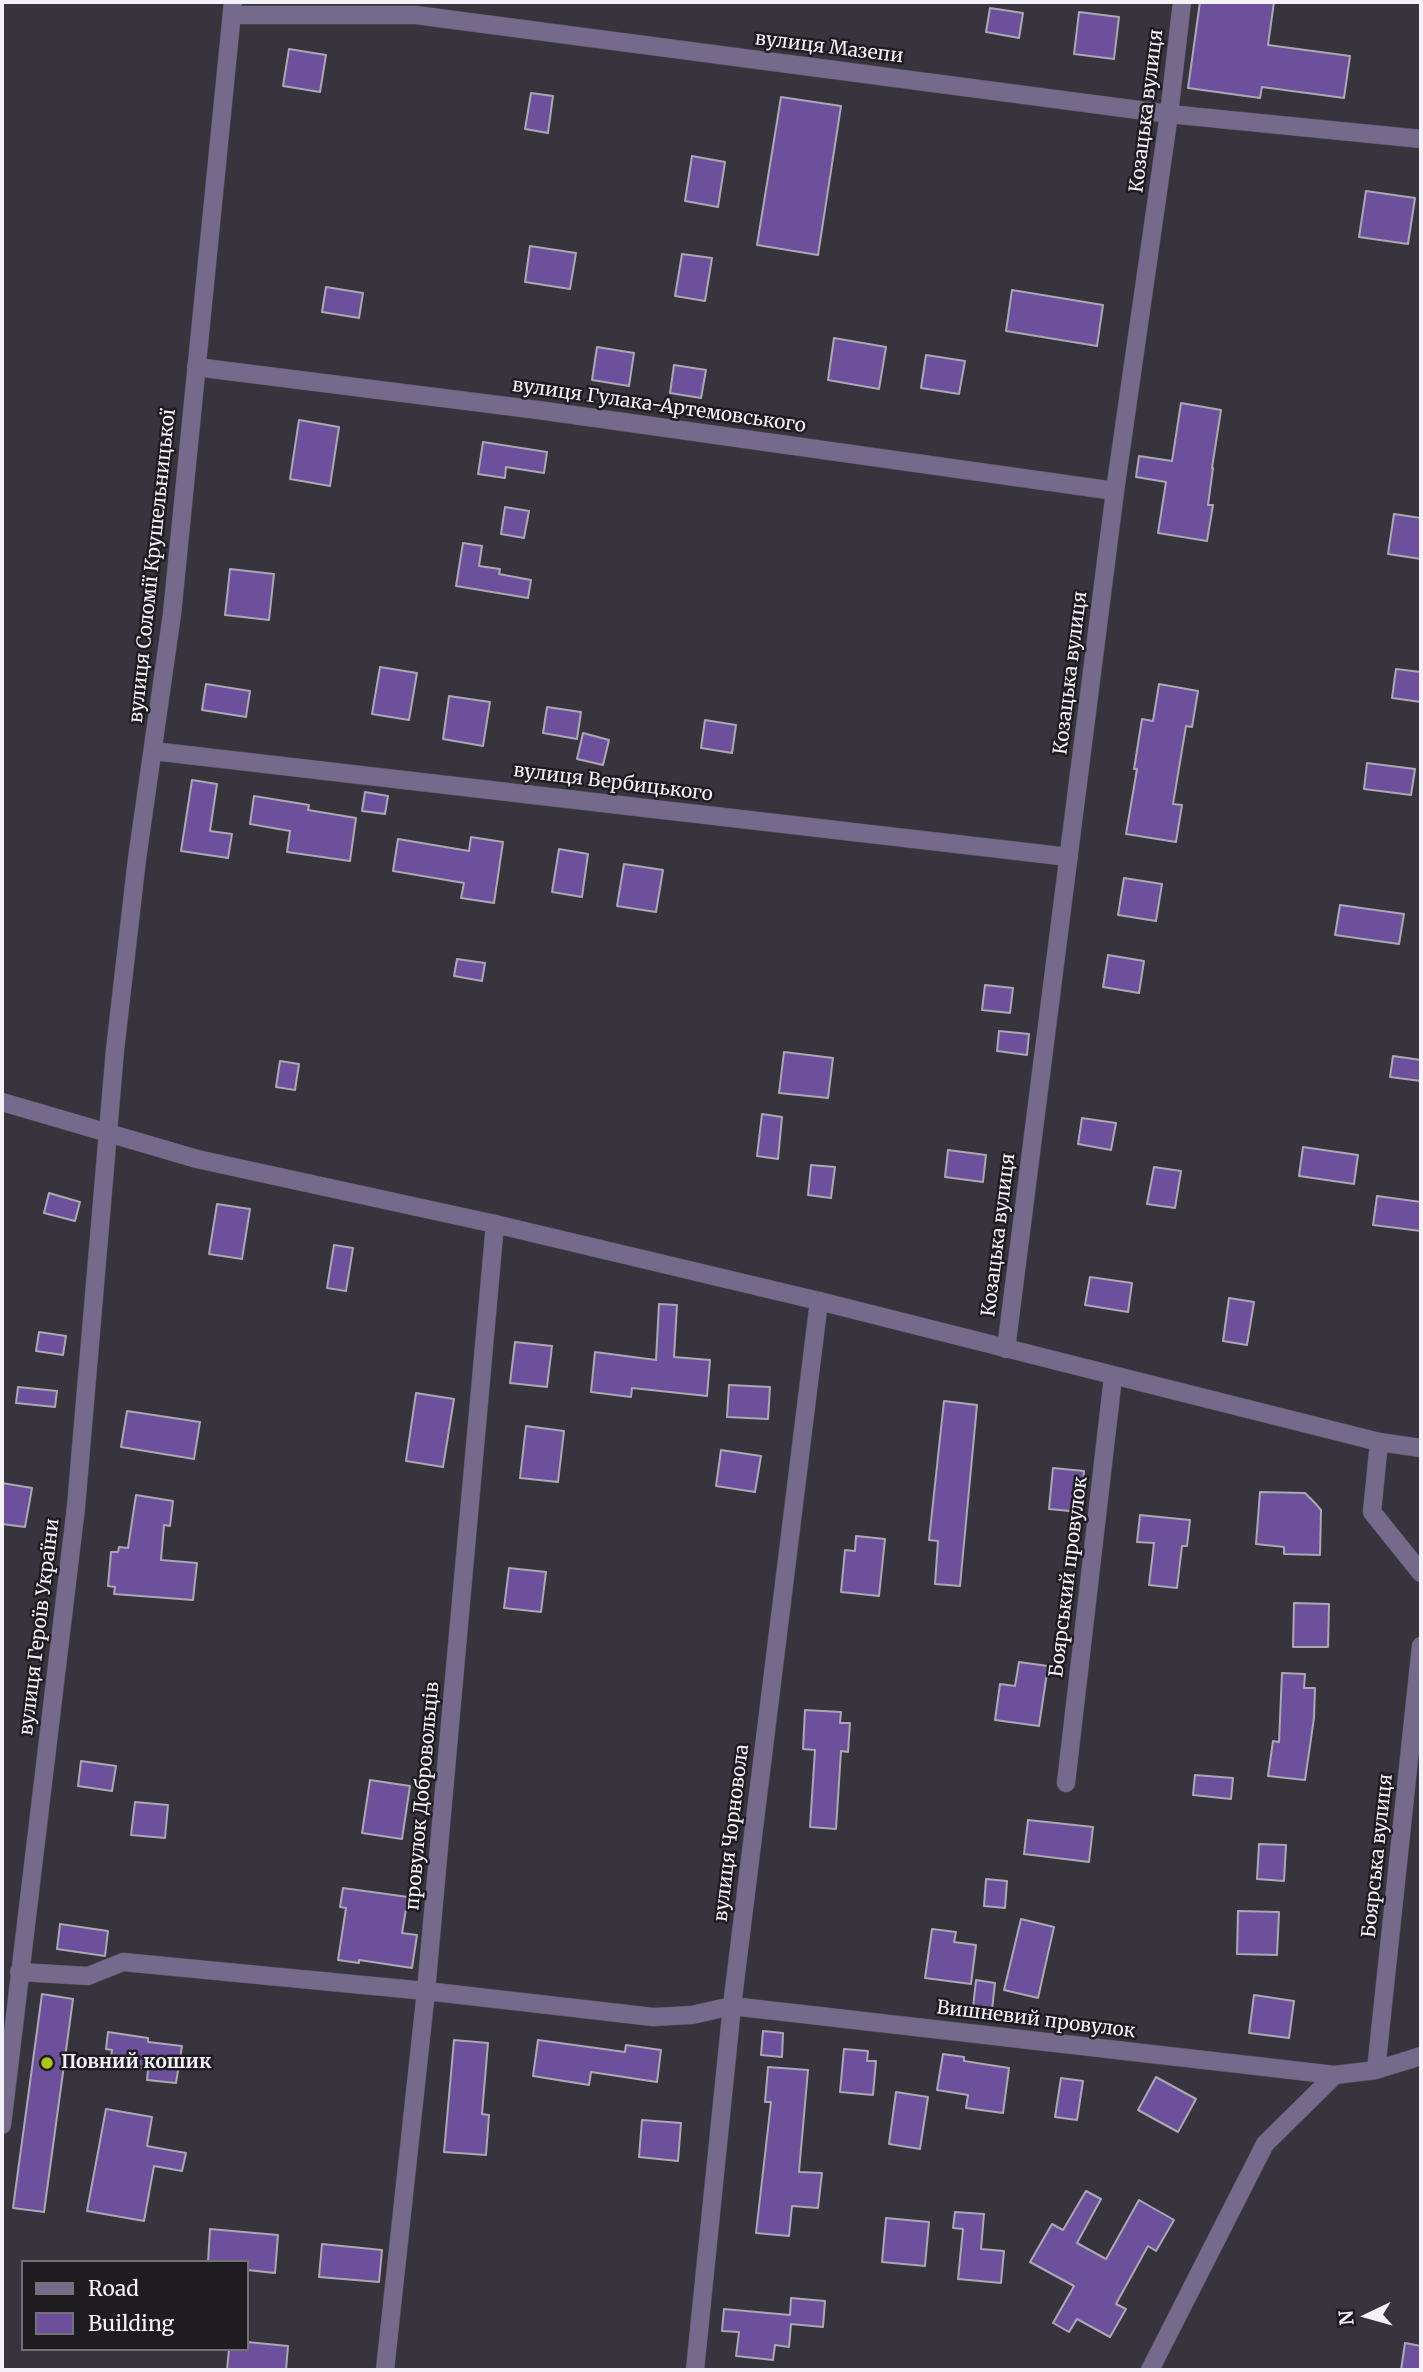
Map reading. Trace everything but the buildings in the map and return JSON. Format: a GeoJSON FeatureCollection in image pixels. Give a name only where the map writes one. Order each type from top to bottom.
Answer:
{"type":"FeatureCollection","features":[{"type":"Feature","properties":{"kind":"street","name":"Козацька вулиця"},"geometry":{"type":"LineString","coordinates":[[1006,1349],[1115,491],[1169,114],[1182,2]]}},
{"type":"Feature","properties":{"kind":"street","name":"вулиця Мазепи"},"geometry":{"type":"LineString","coordinates":[[232,8],[416,15],[1169,114],[1421,139]]}},
{"type":"Feature","properties":{"kind":"street","name":"вулиця Соломії Крушельницької"},"geometry":{"type":"LineString","coordinates":[[109,1134],[115,1050],[137,859],[172,614],[232,8]]}},
{"type":"Feature","properties":{"kind":"street","name":"вулиця Гулака-Артемовського"},"geometry":{"type":"LineString","coordinates":[[196,368],[538,410],[1115,491]]}},
{"type":"Feature","properties":{"kind":"street","name":"вулиця Вербицького"},"geometry":{"type":"LineString","coordinates":[[153,751],[1069,858]]}},
{"type":"Feature","properties":{"kind":"street"},"geometry":{"type":"LineString","coordinates":[[2,1102],[197,1159],[495,1224],[819,1301],[1379,1442],[1421,1448]]}},
{"type":"Feature","properties":{"kind":"street","name":"вулиця Героїв України"},"geometry":{"type":"LineString","coordinates":[[2,2125],[76,1507],[109,1134]]}},
{"type":"Feature","properties":{"kind":"street","name":"провулок Добровольців"},"geometry":{"type":"LineString","coordinates":[[385,2370],[426,1991],[495,1224]]}},
{"type":"Feature","properties":{"kind":"street","name":"вулиця Чорновола"},"geometry":{"type":"LineString","coordinates":[[695,2370],[732,2006],[819,1301]]}},
{"type":"Feature","properties":{"kind":"street","name":"Боярський провулок"},"geometry":{"type":"LineString","coordinates":[[1066,1783],[1113,1377]]}},
{"type":"Feature","properties":{"kind":"street"},"geometry":{"type":"LineString","coordinates":[[1379,1442],[1372,1512],[1421,1573]]}},
{"type":"Feature","properties":{"kind":"street","name":"Боярська вулиця"},"geometry":{"type":"LineString","coordinates":[[1376,2070],[1421,1646]]}},
{"type":"Feature","properties":{"kind":"street","name":"Вишневий провулок"},"geometry":{"type":"LineString","coordinates":[[19,1972],[88,1976],[123,1962],[426,1991],[653,2018],[692,2015],[732,2006],[1335,2075],[1376,2070],[1421,2056]]}},
{"type":"Feature","properties":{"kind":"street"},"geometry":{"type":"LineString","coordinates":[[1150,2370],[1265,2144],[1335,2075]]}},
{"type":"Feature","properties":{"kind":"place","name":"Повний кошик"},"geometry":{"type":"Point","coordinates":[47,2063]}}]}
